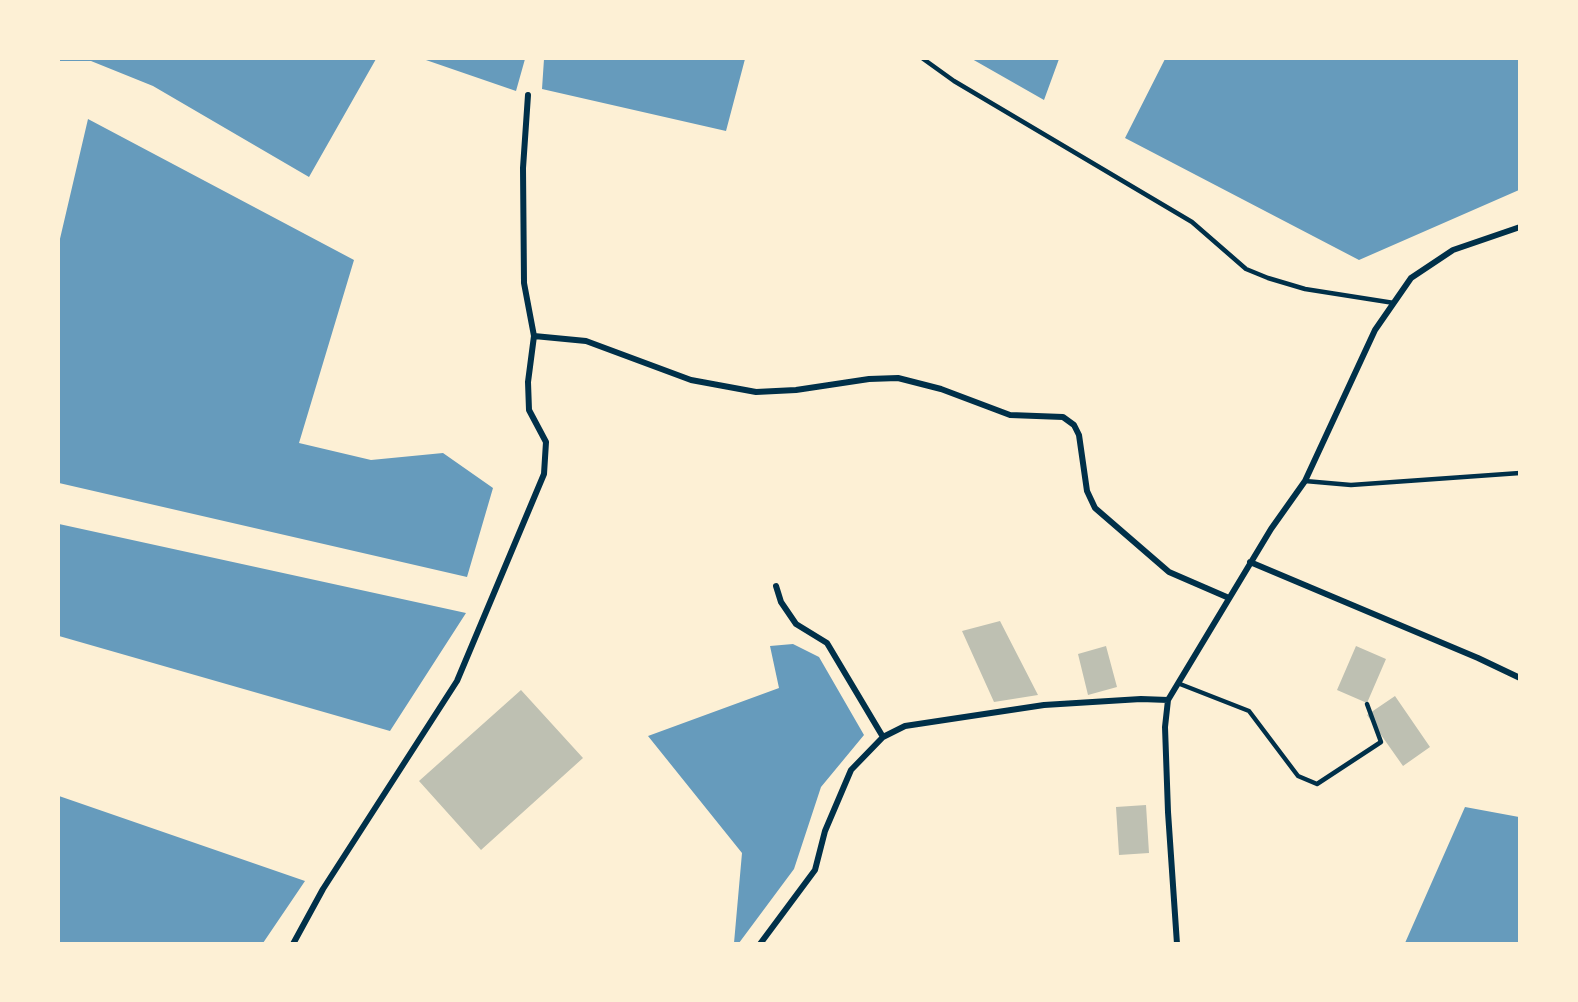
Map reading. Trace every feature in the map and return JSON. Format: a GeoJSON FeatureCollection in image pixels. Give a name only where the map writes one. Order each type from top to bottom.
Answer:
{"type":"FeatureCollection","features":[{"type":"Feature","properties":{"kind":"street"},"geometry":{"type":"LineString","coordinates":[[293,944],[323,889],[457,681],[544,474],[546,442],[529,410],[528,382],[534,336],[524,283],[523,168],[528,95]]}},
{"type":"Feature","properties":{"kind":"street"},"geometry":{"type":"LineString","coordinates":[[1177,944],[1167,801],[1165,727],[1168,700],[1180,684],[1250,562],[1305,482],[1375,330],[1411,278],[1453,250],[1520,227]]}},
{"type":"Feature","properties":{"kind":"street"},"geometry":{"type":"LineString","coordinates":[[534,336],[586,341],[691,380],[756,392],[796,390],[869,379],[898,378],[1010,415],[1063,417],[1074,425],[1079,435],[1087,490],[1095,508],[1170,572],[1229,598]]}},
{"type":"Feature","properties":{"kind":"street"},"geometry":{"type":"LineString","coordinates":[[1250,562],[1520,678]]}},
{"type":"Feature","properties":{"kind":"street"},"geometry":{"type":"LineString","coordinates":[[776,586],[781,602],[796,624],[827,643],[883,736]]}},
{"type":"Feature","properties":{"kind":"street"},"geometry":{"type":"LineString","coordinates":[[763,943],[815,870],[825,831],[851,770],[883,736],[905,726],[1044,705],[1141,699],[1168,700]]}},
{"type":"Feature","properties":{"kind":"lane"},"geometry":{"type":"LineString","coordinates":[[922,58],[954,81],[1192,222],[1246,269],[1305,290],[1394,303]]}},
{"type":"Feature","properties":{"kind":"lane"},"geometry":{"type":"LineString","coordinates":[[1305,482],[1352,485],[1520,473]]}},
{"type":"Feature","properties":{"kind":"lane"},"geometry":{"type":"LineString","coordinates":[[1180,684],[1249,711],[1298,776],[1317,784],[1381,742],[1367,705]]}},
{"type":"Feature","properties":{"kind":"water"},"geometry":{"type":"Polygon","coordinates":[[[59,58],[376,59],[309,177],[153,86],[91,61],[59,61],[59,58]]]}},
{"type":"Feature","properties":{"kind":"water"},"geometry":{"type":"Polygon","coordinates":[[[544,58],[745,59],[726,131],[542,89],[544,58]]]}},
{"type":"Feature","properties":{"kind":"water"},"geometry":{"type":"Polygon","coordinates":[[[423,59],[525,59],[516,91],[423,59]]]}},
{"type":"Feature","properties":{"kind":"water"},"geometry":{"type":"Polygon","coordinates":[[[972,59],[1059,59],[1044,100],[972,59]]]}},
{"type":"Feature","properties":{"kind":"water"},"geometry":{"type":"Polygon","coordinates":[[[1165,59],[1519,59],[1519,190],[1359,260],[1125,138],[1165,59]]]}},
{"type":"Feature","properties":{"kind":"water"},"geometry":{"type":"Polygon","coordinates":[[[88,119],[354,260],[299,443],[371,460],[443,453],[493,488],[467,577],[59,483],[59,243],[88,119]]]}},
{"type":"Feature","properties":{"kind":"water"},"geometry":{"type":"Polygon","coordinates":[[[58,524],[466,613],[390,731],[59,636],[58,524]]]}},
{"type":"Feature","properties":{"kind":"water"},"geometry":{"type":"Polygon","coordinates":[[[793,644],[819,657],[864,735],[821,787],[794,869],[739,943],[734,943],[742,853],[648,736],[779,688],[770,646],[793,644]]]}},
{"type":"Feature","properties":{"kind":"water"},"geometry":{"type":"Polygon","coordinates":[[[59,796],[305,881],[263,943],[59,943],[59,796]]]}},
{"type":"Feature","properties":{"kind":"water"},"geometry":{"type":"Polygon","coordinates":[[[1465,807],[1519,817],[1519,943],[1405,943],[1465,807]]]}},
{"type":"Feature","properties":{"kind":"building"},"geometry":{"type":"Polygon","coordinates":[[[1000,621],[1038,695],[994,702],[962,631],[1000,621]]]}},
{"type":"Feature","properties":{"kind":"building"},"geometry":{"type":"Polygon","coordinates":[[[1106,646],[1117,687],[1088,695],[1078,654],[1106,646]]]}},
{"type":"Feature","properties":{"kind":"building"},"geometry":{"type":"Polygon","coordinates":[[[1356,646],[1386,659],[1367,703],[1337,690],[1356,646]]]}},
{"type":"Feature","properties":{"kind":"building"},"geometry":{"type":"Polygon","coordinates":[[[521,690],[583,758],[481,850],[419,781],[521,690]]]}},
{"type":"Feature","properties":{"kind":"building"},"geometry":{"type":"Polygon","coordinates":[[[1395,696],[1430,747],[1403,766],[1367,715],[1395,696]]]}},
{"type":"Feature","properties":{"kind":"building"},"geometry":{"type":"Polygon","coordinates":[[[1146,805],[1149,853],[1119,855],[1116,807],[1146,805]]]}}]}
